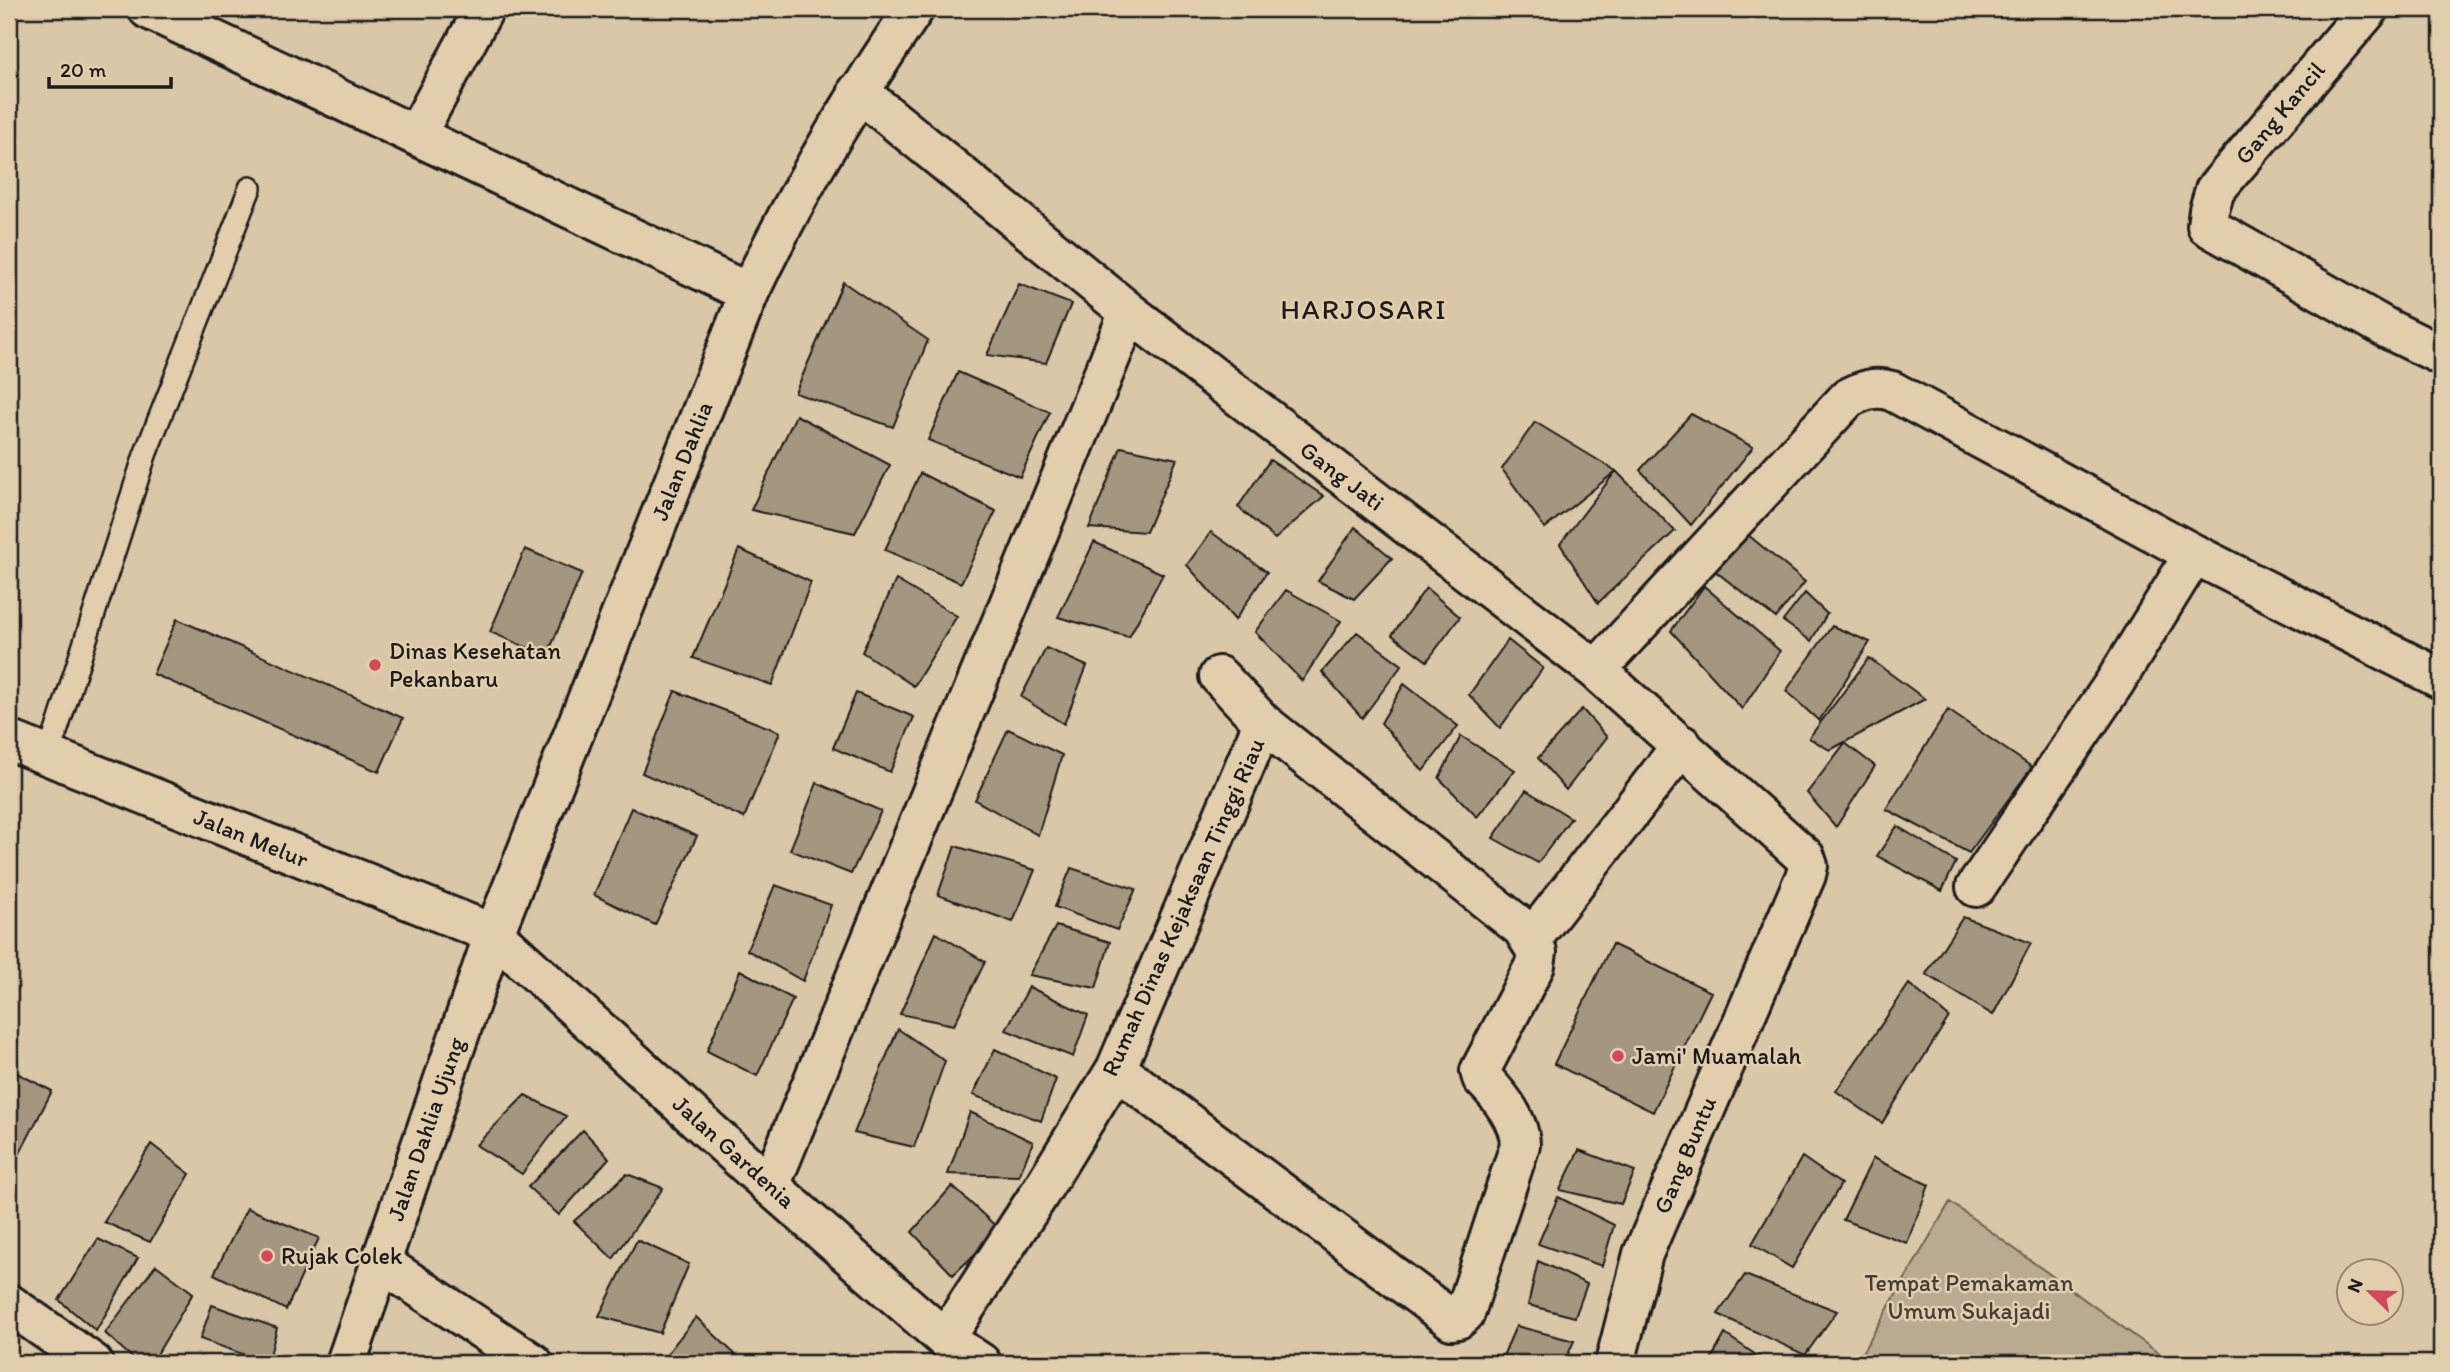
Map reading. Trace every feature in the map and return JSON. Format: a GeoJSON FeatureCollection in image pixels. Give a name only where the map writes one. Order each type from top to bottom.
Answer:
{"type":"FeatureCollection","features":[{"type":"Feature","properties":{"kind":"street"},"geometry":{"type":"LineString","coordinates":[[148,9],[749,293]]}},
{"type":"Feature","properties":{"kind":"street"},"geometry":{"type":"LineString","coordinates":[[416,135],[484,9]]}},
{"type":"Feature","properties":{"kind":"street","name":"Jalan Dahlia"},"geometry":{"type":"LineString","coordinates":[[494,934],[749,293],[772,244],[858,91],[914,9]]}},
{"type":"Feature","properties":{"kind":"street","name":"Gang Kancil"},"geometry":{"type":"LineString","coordinates":[[2369,9],[2215,190],[2208,210],[2207,226],[2388,329],[2441,355]]}},
{"type":"Feature","properties":{"kind":"street","name":"Gang Jati"},"geometry":{"type":"LineString","coordinates":[[858,91],[1129,312],[1596,670],[1801,852],[1808,866],[1806,875]]}},
{"type":"Feature","properties":{"kind":"street"},"geometry":{"type":"LineString","coordinates":[[770,1186],[1129,312]]}},
{"type":"Feature","properties":{"kind":"street"},"geometry":{"type":"LineString","coordinates":[[1596,670],[1848,398],[1866,389],[1880,387],[1892,391],[2194,554],[2441,679]]}},
{"type":"Feature","properties":{"kind":"street"},"geometry":{"type":"LineString","coordinates":[[1976,887],[2115,682],[2194,554]]}},
{"type":"Feature","properties":{"kind":"street"},"geometry":{"type":"LineString","coordinates":[[1116,1069],[1452,1320],[1465,1313],[1520,1146],[1520,1133],[1514,1121],[1482,1078],[1480,1071],[1535,965],[1537,952],[1522,928],[1263,723],[1219,676]]}},
{"type":"Feature","properties":{"kind":"street","name":"Rumah Dinas Kejaksaan Tinggi Riau"},"geometry":{"type":"LineString","coordinates":[[945,1339],[1116,1069],[1263,723]]}},
{"type":"Feature","properties":{"kind":"street","name":"Jalan Melur"},"geometry":{"type":"LineString","coordinates":[[9,740],[494,934]]}},
{"type":"Feature","properties":{"kind":"street"},"geometry":{"type":"LineString","coordinates":[[1531,940],[1682,745]]}},
{"type":"Feature","properties":{"kind":"street","name":"Gang Buntu"},"geometry":{"type":"LineString","coordinates":[[1615,1363],[1643,1254],[1806,875]]}},
{"type":"Feature","properties":{"kind":"street","name":"Jalan Gardenia"},"geometry":{"type":"LineString","coordinates":[[494,934],[770,1186],[945,1339],[981,1363]]}},
{"type":"Feature","properties":{"kind":"street","name":"Jalan Dahlia Ujung"},"geometry":{"type":"LineString","coordinates":[[346,1363],[494,934]]}},
{"type":"Feature","properties":{"kind":"street"},"geometry":{"type":"LineString","coordinates":[[380,1262],[533,1363]]}},
{"type":"Feature","properties":{"kind":"street"},"geometry":{"type":"LineString","coordinates":[[9,1304],[93,1363]]}},
{"type":"Feature","properties":{"kind":"lane"},"geometry":{"type":"LineString","coordinates":[[48,757],[145,455],[250,188]]}},
{"type":"Feature","properties":{"kind":"green space","name":"Tempat Pemakaman Umum Sukajadi"},"geometry":{"type":"Polygon","coordinates":[[[1950,1202],[2172,1363],[1856,1363],[1950,1202]]]}},
{"type":"Feature","properties":{"kind":"building"},"geometry":{"type":"Polygon","coordinates":[[[843,282],[928,340],[893,427],[795,393],[843,282]]]}},
{"type":"Feature","properties":{"kind":"building"},"geometry":{"type":"Polygon","coordinates":[[[1019,284],[1071,304],[1046,363],[987,355],[1019,284]]]}},
{"type":"Feature","properties":{"kind":"building"},"geometry":{"type":"Polygon","coordinates":[[[958,372],[1050,412],[1020,477],[928,440],[958,372]]]}},
{"type":"Feature","properties":{"kind":"building"},"geometry":{"type":"Polygon","coordinates":[[[1691,414],[1753,447],[1691,525],[1640,470],[1691,414]]]}},
{"type":"Feature","properties":{"kind":"building"},"geometry":{"type":"Polygon","coordinates":[[[796,415],[890,465],[855,533],[751,510],[796,415]]]}},
{"type":"Feature","properties":{"kind":"building"},"geometry":{"type":"Polygon","coordinates":[[[1535,422],[1616,471],[1545,528],[1502,469],[1535,422]]]}},
{"type":"Feature","properties":{"kind":"building"},"geometry":{"type":"Polygon","coordinates":[[[1121,447],[1177,459],[1146,532],[1089,528],[1121,447]]]}},
{"type":"Feature","properties":{"kind":"building"},"geometry":{"type":"Polygon","coordinates":[[[1270,460],[1324,496],[1275,539],[1238,507],[1270,460]]]}},
{"type":"Feature","properties":{"kind":"building"},"geometry":{"type":"Polygon","coordinates":[[[1616,471],[1675,531],[1598,603],[1560,544],[1616,471]]]}},
{"type":"Feature","properties":{"kind":"building"},"geometry":{"type":"Polygon","coordinates":[[[920,473],[996,511],[961,583],[885,550],[920,473]]]}},
{"type":"Feature","properties":{"kind":"building"},"geometry":{"type":"Polygon","coordinates":[[[1355,527],[1392,558],[1354,599],[1318,581],[1355,527]]]}},
{"type":"Feature","properties":{"kind":"building"},"geometry":{"type":"Polygon","coordinates":[[[1211,532],[1267,572],[1235,620],[1187,565],[1211,532]]]}},
{"type":"Feature","properties":{"kind":"building"},"geometry":{"type":"Polygon","coordinates":[[[1747,534],[1805,582],[1776,618],[1715,571],[1747,534]]]}},
{"type":"Feature","properties":{"kind":"building"},"geometry":{"type":"Polygon","coordinates":[[[1094,542],[1163,574],[1129,637],[1058,617],[1094,542]]]}},
{"type":"Feature","properties":{"kind":"building"},"geometry":{"type":"Polygon","coordinates":[[[525,549],[582,573],[547,656],[490,632],[525,549]]]}},
{"type":"Feature","properties":{"kind":"building"},"geometry":{"type":"Polygon","coordinates":[[[739,549],[811,582],[772,685],[693,658],[739,549]]]}},
{"type":"Feature","properties":{"kind":"building"},"geometry":{"type":"Polygon","coordinates":[[[896,580],[957,616],[914,686],[862,652],[896,580]]]}},
{"type":"Feature","properties":{"kind":"building"},"geometry":{"type":"Polygon","coordinates":[[[1704,586],[1780,651],[1742,709],[1671,631],[1704,586]]]}},
{"type":"Feature","properties":{"kind":"building"},"geometry":{"type":"Polygon","coordinates":[[[1426,588],[1460,617],[1427,661],[1392,635],[1426,588]]]}},
{"type":"Feature","properties":{"kind":"building"},"geometry":{"type":"Polygon","coordinates":[[[1286,590],[1341,621],[1302,681],[1255,632],[1286,590]]]}},
{"type":"Feature","properties":{"kind":"building"},"geometry":{"type":"Polygon","coordinates":[[[1805,593],[1827,614],[1811,641],[1783,621],[1805,593]]]}},
{"type":"Feature","properties":{"kind":"building"},"geometry":{"type":"Polygon","coordinates":[[[177,619],[403,718],[379,772],[153,674],[177,619]]]}},
{"type":"Feature","properties":{"kind":"building"},"geometry":{"type":"Polygon","coordinates":[[[1832,626],[1870,642],[1819,721],[1786,691],[1832,626]]]}},
{"type":"Feature","properties":{"kind":"building"},"geometry":{"type":"Polygon","coordinates":[[[1357,632],[1402,665],[1362,718],[1322,672],[1357,632]]]}},
{"type":"Feature","properties":{"kind":"building"},"geometry":{"type":"Polygon","coordinates":[[[1508,640],[1543,668],[1500,728],[1469,695],[1508,640]]]}},
{"type":"Feature","properties":{"kind":"building"},"geometry":{"type":"Polygon","coordinates":[[[1046,648],[1087,666],[1064,724],[1021,697],[1046,648]]]}},
{"type":"Feature","properties":{"kind":"building"},"geometry":{"type":"Polygon","coordinates":[[[1869,658],[1925,699],[1830,750],[1809,738],[1869,658]]]}},
{"type":"Feature","properties":{"kind":"building"},"geometry":{"type":"Polygon","coordinates":[[[1404,684],[1458,726],[1423,771],[1381,723],[1404,684]]]}},
{"type":"Feature","properties":{"kind":"building"},"geometry":{"type":"Polygon","coordinates":[[[675,691],[780,732],[744,818],[642,773],[675,691]]]}},
{"type":"Feature","properties":{"kind":"building"},"geometry":{"type":"Polygon","coordinates":[[[856,693],[914,717],[890,772],[833,748],[856,693]]]}},
{"type":"Feature","properties":{"kind":"building"},"geometry":{"type":"Polygon","coordinates":[[[1582,709],[1607,737],[1566,790],[1538,758],[1582,709]]]}},
{"type":"Feature","properties":{"kind":"building"},"geometry":{"type":"Polygon","coordinates":[[[1948,710],[2032,767],[1969,853],[1886,809],[1948,710]]]}},
{"type":"Feature","properties":{"kind":"building"},"geometry":{"type":"Polygon","coordinates":[[[1008,729],[1062,755],[1038,835],[975,800],[1008,729]]]}},
{"type":"Feature","properties":{"kind":"building"},"geometry":{"type":"Polygon","coordinates":[[[1461,736],[1515,770],[1477,817],[1439,778],[1461,736]]]}},
{"type":"Feature","properties":{"kind":"building"},"geometry":{"type":"Polygon","coordinates":[[[1845,743],[1875,766],[1836,827],[1807,793],[1845,743]]]}},
{"type":"Feature","properties":{"kind":"building"},"geometry":{"type":"Polygon","coordinates":[[[817,783],[881,811],[851,874],[790,850],[817,783]]]}},
{"type":"Feature","properties":{"kind":"building"},"geometry":{"type":"Polygon","coordinates":[[[1526,790],[1571,818],[1538,863],[1493,838],[1526,790]]]}},
{"type":"Feature","properties":{"kind":"building"},"geometry":{"type":"Polygon","coordinates":[[[631,808],[697,836],[655,925],[594,895],[631,808]]]}},
{"type":"Feature","properties":{"kind":"building"},"geometry":{"type":"Polygon","coordinates":[[[1897,826],[1956,862],[1942,891],[1877,856],[1897,826]]]}},
{"type":"Feature","properties":{"kind":"building"},"geometry":{"type":"Polygon","coordinates":[[[955,846],[1035,870],[1013,922],[938,895],[955,846]]]}},
{"type":"Feature","properties":{"kind":"building"},"geometry":{"type":"Polygon","coordinates":[[[1071,868],[1136,889],[1117,930],[1055,907],[1071,868]]]}},
{"type":"Feature","properties":{"kind":"building"},"geometry":{"type":"Polygon","coordinates":[[[775,885],[831,905],[803,981],[747,950],[775,885]]]}},
{"type":"Feature","properties":{"kind":"building"},"geometry":{"type":"Polygon","coordinates":[[[1963,917],[2031,943],[1993,1015],[1926,974],[1963,917]]]}},
{"type":"Feature","properties":{"kind":"building"},"geometry":{"type":"Polygon","coordinates":[[[1056,926],[1110,942],[1096,988],[1029,975],[1056,926]]]}},
{"type":"Feature","properties":{"kind":"building"},"geometry":{"type":"Polygon","coordinates":[[[936,933],[985,962],[954,1025],[900,1014],[936,933]]]}},
{"type":"Feature","properties":{"kind":"building"},"geometry":{"type":"Polygon","coordinates":[[[1612,944],[1711,992],[1653,1112],[1554,1064],[1612,944]]]}},
{"type":"Feature","properties":{"kind":"building"},"geometry":{"type":"Polygon","coordinates":[[[740,970],[793,999],[757,1076],[707,1051],[740,970]]]}},
{"type":"Feature","properties":{"kind":"building"},"geometry":{"type":"Polygon","coordinates":[[[1909,984],[1949,1017],[1882,1123],[1836,1091],[1909,984]]]}},
{"type":"Feature","properties":{"kind":"building"},"geometry":{"type":"Polygon","coordinates":[[[1029,987],[1088,1015],[1073,1057],[1006,1030],[1029,987]]]}},
{"type":"Feature","properties":{"kind":"building"},"geometry":{"type":"Polygon","coordinates":[[[898,1029],[945,1061],[914,1147],[854,1133],[898,1029]]]}},
{"type":"Feature","properties":{"kind":"building"},"geometry":{"type":"Polygon","coordinates":[[[995,1049],[1056,1079],[1041,1121],[973,1095],[995,1049]]]}},
{"type":"Feature","properties":{"kind":"building"},"geometry":{"type":"Polygon","coordinates":[[[9,1069],[52,1091],[17,1159],[9,1156],[9,1069]]]}},
{"type":"Feature","properties":{"kind":"building"},"geometry":{"type":"Polygon","coordinates":[[[525,1095],[566,1116],[522,1174],[476,1145],[525,1095]]]}},
{"type":"Feature","properties":{"kind":"building"},"geometry":{"type":"Polygon","coordinates":[[[970,1112],[1033,1142],[1019,1176],[948,1174],[970,1112]]]}},
{"type":"Feature","properties":{"kind":"building"},"geometry":{"type":"Polygon","coordinates":[[[583,1130],[609,1158],[559,1215],[528,1187],[583,1130]]]}},
{"type":"Feature","properties":{"kind":"building"},"geometry":{"type":"Polygon","coordinates":[[[151,1144],[190,1174],[150,1242],[104,1222],[151,1144]]]}},
{"type":"Feature","properties":{"kind":"building"},"geometry":{"type":"Polygon","coordinates":[[[1579,1150],[1635,1171],[1621,1204],[1560,1190],[1579,1150]]]}},
{"type":"Feature","properties":{"kind":"building"},"geometry":{"type":"Polygon","coordinates":[[[1802,1157],[1841,1184],[1792,1268],[1752,1244],[1802,1157]]]}},
{"type":"Feature","properties":{"kind":"building"},"geometry":{"type":"Polygon","coordinates":[[[1873,1158],[1929,1185],[1907,1243],[1843,1220],[1873,1158]]]}},
{"type":"Feature","properties":{"kind":"building"},"geometry":{"type":"Polygon","coordinates":[[[627,1174],[663,1188],[613,1259],[574,1221],[627,1174]]]}},
{"type":"Feature","properties":{"kind":"building"},"geometry":{"type":"Polygon","coordinates":[[[952,1186],[1000,1230],[953,1275],[912,1232],[952,1186]]]}},
{"type":"Feature","properties":{"kind":"building"},"geometry":{"type":"Polygon","coordinates":[[[1558,1197],[1614,1225],[1602,1266],[1538,1244],[1558,1197]]]}},
{"type":"Feature","properties":{"kind":"building","name":"Rujak Colek"},"geometry":{"type":"Polygon","coordinates":[[[247,1208],[319,1238],[286,1310],[214,1274],[247,1208]]]}},
{"type":"Feature","properties":{"kind":"building"},"geometry":{"type":"Polygon","coordinates":[[[98,1239],[138,1258],[96,1331],[59,1300],[98,1239]]]}},
{"type":"Feature","properties":{"kind":"building"},"geometry":{"type":"Polygon","coordinates":[[[637,1240],[689,1264],[660,1333],[599,1316],[637,1240]]]}},
{"type":"Feature","properties":{"kind":"building"},"geometry":{"type":"Polygon","coordinates":[[[1538,1261],[1587,1284],[1575,1317],[1528,1305],[1538,1261]]]}},
{"type":"Feature","properties":{"kind":"building"},"geometry":{"type":"Polygon","coordinates":[[[156,1265],[193,1293],[152,1363],[138,1363],[105,1333],[156,1265]]]}},
{"type":"Feature","properties":{"kind":"building"},"geometry":{"type":"Polygon","coordinates":[[[1745,1275],[1837,1311],[1805,1355],[1718,1314],[1745,1275]]]}},
{"type":"Feature","properties":{"kind":"building"},"geometry":{"type":"Polygon","coordinates":[[[212,1305],[277,1328],[268,1363],[200,1339],[212,1305]]]}},
{"type":"Feature","properties":{"kind":"building"},"geometry":{"type":"Polygon","coordinates":[[[696,1317],[744,1363],[660,1363],[696,1317]]]}},
{"type":"Feature","properties":{"kind":"building"},"geometry":{"type":"Polygon","coordinates":[[[1516,1326],[1574,1341],[1564,1363],[1500,1363],[1516,1326]]]}},
{"type":"Feature","properties":{"kind":"building"},"geometry":{"type":"Polygon","coordinates":[[[1725,1334],[1768,1363],[1709,1363],[1725,1334]]]}},
{"type":"Feature","properties":{"kind":"building"},"geometry":{"type":"Polygon","coordinates":[[[200,1357],[217,1363],[198,1363],[200,1357]]]}},
{"type":"Feature","properties":{"kind":"place","name":"Dinas Kesehatan Pekanbaru"},"geometry":{"type":"Point","coordinates":[375,665]}},
{"type":"Feature","properties":{"kind":"place","name":"Jami' Muamalah"},"geometry":{"type":"Point","coordinates":[1618,1056]}},
{"type":"Feature","properties":{"kind":"place","name":"Rujak Colek"},"geometry":{"type":"Point","coordinates":[267,1256]}},
{"type":"Feature","properties":{"kind":"district","name":"HARJOSARI"},"geometry":{"type":"Point","coordinates":[1364,309]}}]}
